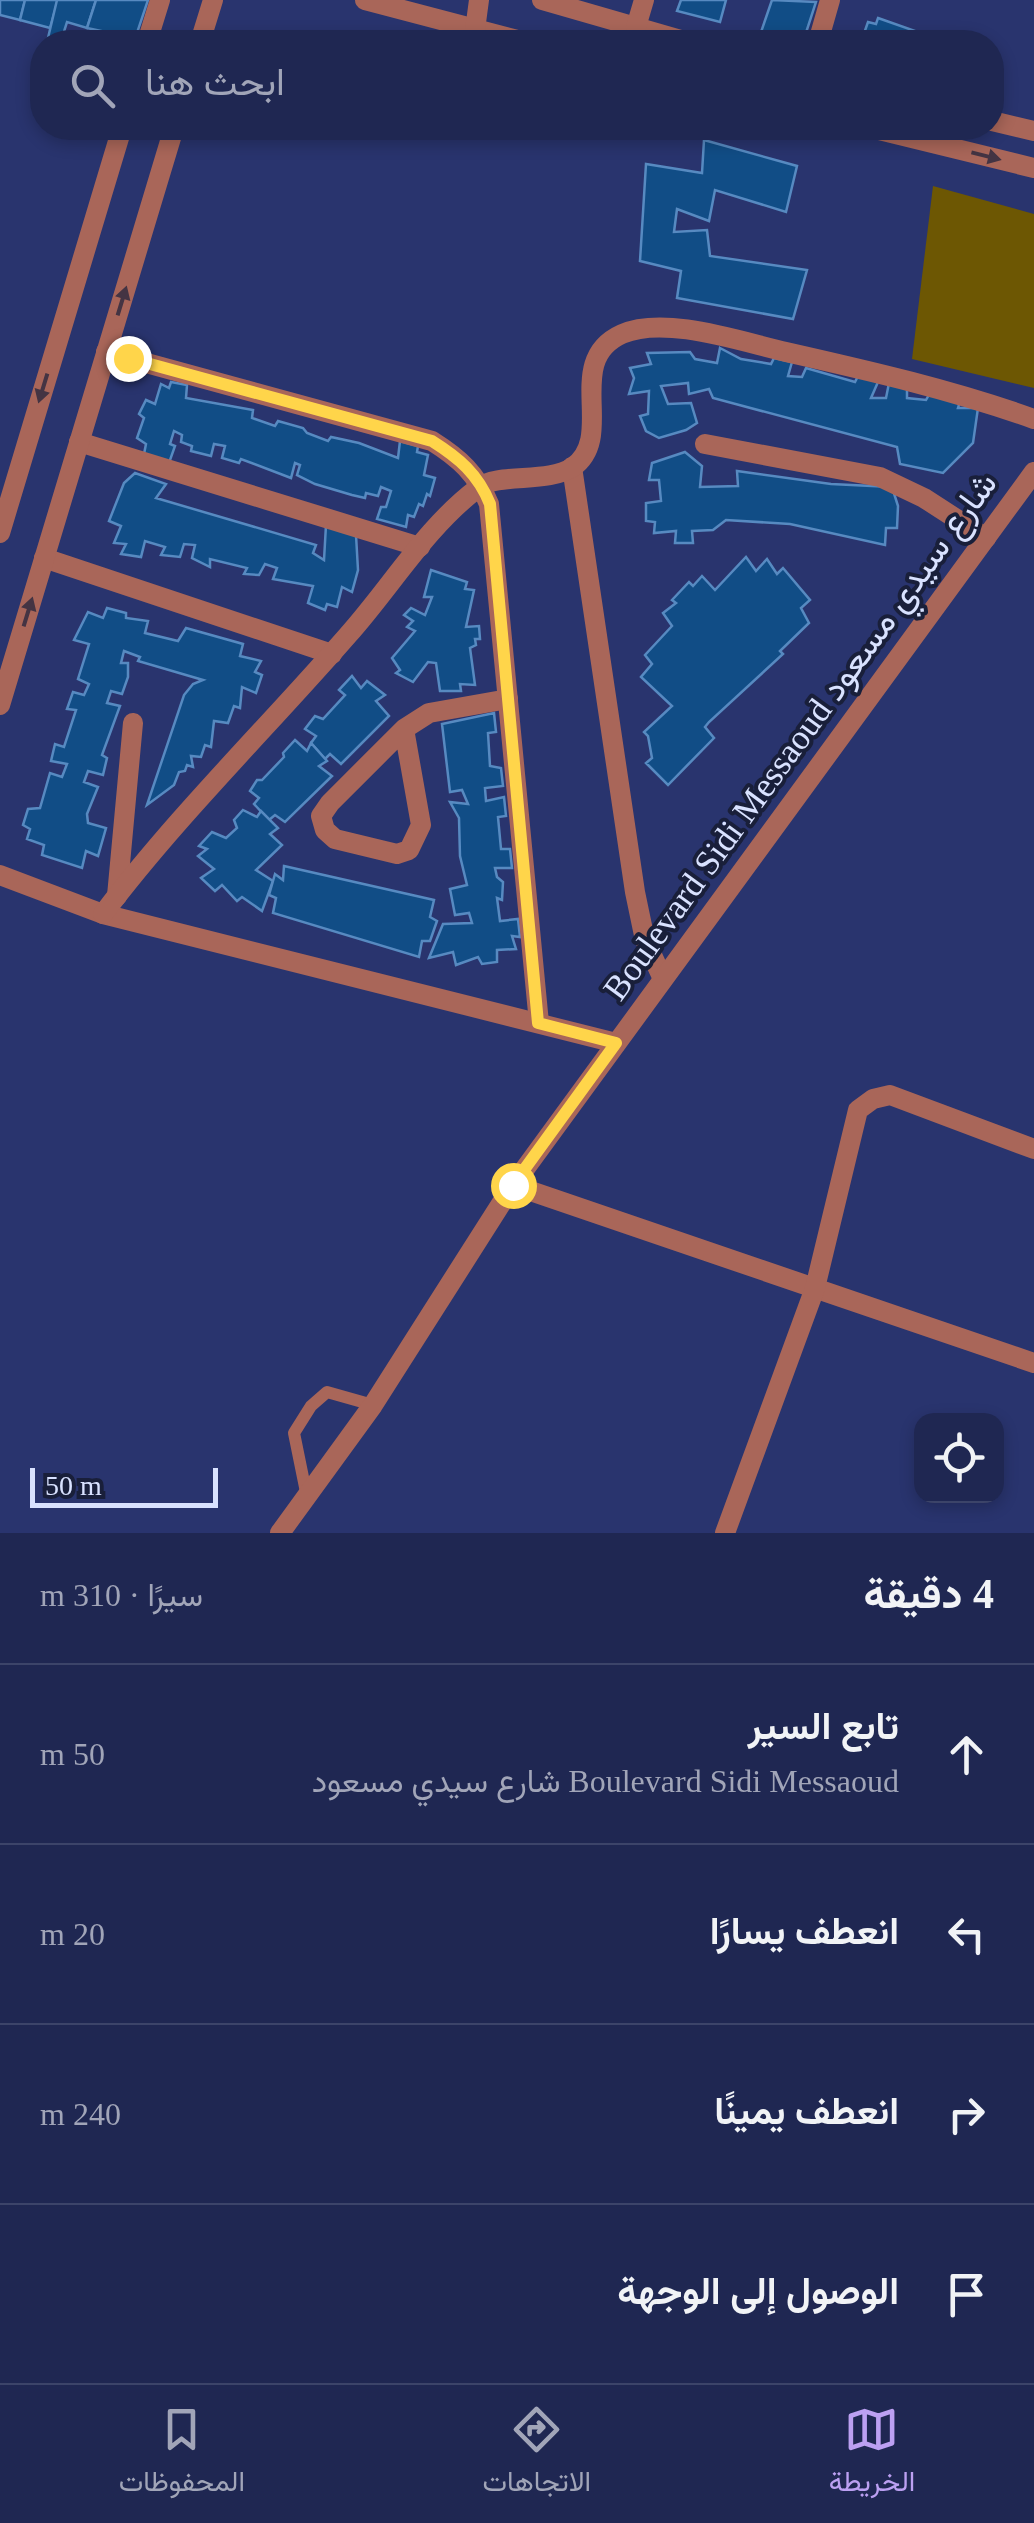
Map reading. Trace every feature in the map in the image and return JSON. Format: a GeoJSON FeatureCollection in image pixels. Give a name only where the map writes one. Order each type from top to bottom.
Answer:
{"type":"FeatureCollection","features":[{"type":"Feature","properties":{"kind":"street"},"geometry":{"type":"LineString","coordinates":[[151,30],[160,0]]}},
{"type":"Feature","properties":{"kind":"street"},"geometry":{"type":"LineString","coordinates":[[204,30],[213,0]]}},
{"type":"Feature","properties":{"kind":"street"},"geometry":{"type":"LineString","coordinates":[[366,0],[475,30],[479,0]]}},
{"type":"Feature","properties":{"kind":"street"},"geometry":{"type":"LineString","coordinates":[[542,0],[643,30]]}},
{"type":"Feature","properties":{"kind":"street"},"geometry":{"type":"LineString","coordinates":[[636,28],[644,0]]}},
{"type":"Feature","properties":{"kind":"street"},"geometry":{"type":"LineString","coordinates":[[821,30],[830,0]]}},
{"type":"Feature","properties":{"kind":"street"},"geometry":{"type":"LineString","coordinates":[[1004,124],[1034,131]]}},
{"type":"Feature","properties":{"kind":"street"},"geometry":{"type":"LineString","coordinates":[[0,533],[118,140]]}},
{"type":"Feature","properties":{"kind":"street"},"geometry":{"type":"LineString","coordinates":[[0,705],[170,140]]}},
{"type":"Feature","properties":{"kind":"street"},"geometry":{"type":"LineString","coordinates":[[920,140],[1034,168]]}},
{"type":"Feature","properties":{"kind":"street"},"geometry":{"type":"LineString","coordinates":[[103,914],[332,654],[441,521],[482,484],[572,468],[586,452],[592,433],[590,376],[602,351],[622,334],[646,329],[687,330],[908,380],[1034,419]]}},
{"type":"Feature","properties":{"kind":"street"},"geometry":{"type":"LineString","coordinates":[[106,352],[432,441],[459,458],[482,484],[490,504],[538,1023]]}},
{"type":"Feature","properties":{"kind":"street"},"geometry":{"type":"LineString","coordinates":[[79,442],[420,546]]}},
{"type":"Feature","properties":{"kind":"street"},"geometry":{"type":"LineString","coordinates":[[705,444],[880,477],[924,498],[986,538]]}},
{"type":"Feature","properties":{"kind":"street"},"geometry":{"type":"LineString","coordinates":[[572,468],[635,892],[646,940],[664,979]]}},
{"type":"Feature","properties":{"kind":"street","name":"Boulevard Sidi Messaoud شارع سيدي مسعود"},"geometry":{"type":"LineString","coordinates":[[280,1533],[374,1405],[513,1185],[1034,472]]}},
{"type":"Feature","properties":{"kind":"street"},"geometry":{"type":"LineString","coordinates":[[44,558],[332,654]]}},
{"type":"Feature","properties":{"kind":"street"},"geometry":{"type":"LineString","coordinates":[[404,729],[421,825],[416,841],[409,850],[396,854],[335,840],[325,830],[321,816],[330,802],[404,729],[429,713],[508,698]]}},
{"type":"Feature","properties":{"kind":"street"},"geometry":{"type":"LineString","coordinates":[[117,896],[133,724]]}},
{"type":"Feature","properties":{"kind":"street"},"geometry":{"type":"LineString","coordinates":[[0,874],[103,914],[616,1043]]}},
{"type":"Feature","properties":{"kind":"street"},"geometry":{"type":"LineString","coordinates":[[726,1533],[814,1288],[858,1110],[890,1095],[1034,1149]]}},
{"type":"Feature","properties":{"kind":"street"},"geometry":{"type":"LineString","coordinates":[[513,1185],[1034,1362]]}},
{"type":"Feature","properties":{"kind":"lane"},"geometry":{"type":"LineString","coordinates":[[307,1497],[294,1433],[310,1406],[327,1392],[374,1405]]}},
{"type":"Feature","properties":{"kind":"shaded area"},"geometry":{"type":"Polygon","coordinates":[[[933,186],[1034,214],[1034,388],[912,359],[933,186]]]}},
{"type":"Feature","properties":{"kind":"building"},"geometry":{"type":"Polygon","coordinates":[[[0,0],[25,0],[20,20],[0,15],[0,0]]]}},
{"type":"Feature","properties":{"kind":"building"},"geometry":{"type":"Polygon","coordinates":[[[25,0],[58,0],[50,28],[20,20],[25,0]]]}},
{"type":"Feature","properties":{"kind":"building"},"geometry":{"type":"Polygon","coordinates":[[[57,0],[96,0],[87,28],[67,22],[64,30],[50,30],[57,0]]]}},
{"type":"Feature","properties":{"kind":"building"},"geometry":{"type":"Polygon","coordinates":[[[96,0],[148,0],[138,30],[87,28],[96,0]]]}},
{"type":"Feature","properties":{"kind":"building"},"geometry":{"type":"Polygon","coordinates":[[[681,0],[726,0],[720,22],[677,11],[681,0]]]}},
{"type":"Feature","properties":{"kind":"building"},"geometry":{"type":"Polygon","coordinates":[[[772,0],[816,2],[807,30],[762,30],[772,0]]]}},
{"type":"Feature","properties":{"kind":"building"},"geometry":{"type":"Polygon","coordinates":[[[878,18],[912,30],[865,30],[868,22],[876,24],[878,18]]]}},
{"type":"Feature","properties":{"kind":"building"},"geometry":{"type":"Polygon","coordinates":[[[704,140],[797,166],[786,212],[715,190],[709,221],[677,209],[674,232],[707,230],[710,256],[807,270],[793,319],[677,298],[681,271],[640,261],[646,164],[702,173],[704,140]]]}},
{"type":"Feature","properties":{"kind":"building"},"geometry":{"type":"Polygon","coordinates":[[[720,348],[741,359],[771,364],[774,358],[792,362],[788,376],[802,377],[806,368],[855,382],[858,376],[878,382],[871,398],[886,398],[889,383],[907,387],[907,398],[926,400],[930,393],[962,395],[958,408],[978,408],[973,443],[943,473],[900,464],[897,447],[713,398],[709,389],[689,394],[688,383],[661,386],[668,404],[691,403],[697,423],[659,438],[646,431],[640,416],[648,414],[649,391],[629,394],[634,378],[630,368],[651,364],[647,353],[690,352],[695,359],[717,363],[720,348]]]}},
{"type":"Feature","properties":{"kind":"building"},"geometry":{"type":"Polygon","coordinates":[[[171,382],[187,385],[186,398],[253,410],[252,418],[275,426],[278,421],[303,428],[328,441],[331,437],[359,443],[398,458],[400,441],[418,446],[417,452],[428,455],[424,475],[435,478],[430,496],[427,494],[423,506],[419,504],[414,517],[408,515],[406,527],[377,519],[391,491],[381,487],[378,496],[352,495],[297,475],[300,465],[295,463],[291,478],[241,459],[239,463],[222,458],[225,446],[214,444],[211,456],[191,451],[192,446],[181,442],[182,435],[174,431],[170,444],[175,446],[169,463],[144,454],[146,444],[137,438],[144,418],[139,414],[146,400],[155,404],[161,384],[169,388],[171,382]]]}},
{"type":"Feature","properties":{"kind":"building"},"geometry":{"type":"Polygon","coordinates":[[[685,452],[702,466],[700,487],[738,486],[737,471],[831,484],[892,487],[898,506],[897,528],[886,528],[885,545],[790,524],[726,520],[713,530],[692,531],[693,543],[675,543],[676,531],[654,533],[655,522],[646,521],[646,503],[661,501],[659,480],[649,480],[652,463],[685,452]]]}},
{"type":"Feature","properties":{"kind":"building"},"geometry":{"type":"Polygon","coordinates":[[[135,473],[166,484],[156,498],[316,545],[313,553],[324,560],[326,525],[356,535],[358,570],[352,592],[342,587],[337,607],[327,604],[325,610],[308,603],[313,586],[273,579],[277,568],[265,564],[259,575],[244,574],[247,568],[210,559],[210,567],[192,558],[195,545],[184,544],[180,557],[161,555],[165,547],[145,541],[141,557],[121,554],[126,544],[114,543],[121,526],[109,521],[124,483],[135,473]]]}},
{"type":"Feature","properties":{"kind":"building"},"geometry":{"type":"Polygon","coordinates":[[[746,557],[756,571],[767,559],[777,574],[783,568],[810,600],[801,608],[809,623],[780,651],[783,654],[709,722],[705,727],[714,738],[668,785],[646,763],[652,758],[644,732],[672,706],[641,677],[652,664],[645,655],[672,626],[663,613],[676,603],[672,600],[689,582],[693,586],[702,576],[715,590],[746,557]]]}},
{"type":"Feature","properties":{"kind":"building"},"geometry":{"type":"Polygon","coordinates":[[[431,570],[467,582],[465,589],[474,590],[466,627],[479,626],[480,639],[475,639],[476,645],[470,648],[475,685],[460,684],[461,691],[440,691],[436,663],[428,662],[413,682],[396,673],[400,670],[392,658],[415,631],[407,627],[413,621],[404,615],[411,608],[425,615],[432,597],[424,597],[431,570]]]}},
{"type":"Feature","properties":{"kind":"building"},"geometry":{"type":"Polygon","coordinates":[[[107,608],[126,613],[126,618],[148,621],[145,633],[178,641],[186,628],[243,644],[240,656],[261,661],[255,672],[262,675],[256,693],[242,687],[240,708],[234,706],[228,723],[214,721],[211,747],[205,745],[201,757],[191,756],[193,767],[187,765],[174,785],[147,805],[184,695],[193,684],[203,680],[138,661],[140,657],[124,651],[121,663],[128,663],[128,677],[122,694],[111,691],[107,703],[120,706],[102,755],[107,758],[103,775],[88,771],[84,782],[98,787],[87,814],[88,823],[106,828],[98,856],[86,851],[82,868],[42,855],[44,845],[27,839],[30,829],[23,825],[28,809],[40,808],[50,773],[62,777],[67,764],[51,761],[55,744],[64,747],[76,710],[67,709],[73,692],[84,695],[89,684],[78,679],[89,644],[74,640],[88,612],[103,618],[107,608]]]}},
{"type":"Feature","properties":{"kind":"building"},"geometry":{"type":"Polygon","coordinates":[[[352,676],[361,688],[367,681],[385,695],[376,701],[389,716],[341,764],[330,754],[325,759],[311,743],[316,736],[305,729],[315,716],[323,719],[345,695],[339,690],[352,676]]]}},
{"type":"Feature","properties":{"kind":"building"},"geometry":{"type":"Polygon","coordinates":[[[494,713],[496,732],[488,733],[490,766],[501,768],[503,786],[485,788],[486,801],[504,797],[506,816],[498,817],[501,849],[510,849],[512,868],[495,868],[503,882],[502,900],[497,898],[500,921],[518,919],[520,937],[512,936],[516,949],[497,950],[497,962],[482,964],[478,957],[456,965],[453,952],[429,958],[443,924],[472,923],[469,913],[455,915],[450,889],[467,885],[460,856],[459,818],[450,802],[468,804],[462,790],[450,792],[442,724],[494,713]]]}},
{"type":"Feature","properties":{"kind":"building"},"geometry":{"type":"Polygon","coordinates":[[[295,740],[307,751],[311,743],[327,761],[319,766],[332,776],[285,822],[275,815],[269,820],[254,804],[259,798],[250,791],[295,740]]]}},
{"type":"Feature","properties":{"kind":"building"},"geometry":{"type":"Polygon","coordinates":[[[243,810],[257,817],[261,811],[278,828],[270,834],[282,845],[256,870],[273,881],[262,911],[242,897],[237,901],[222,885],[215,891],[201,878],[214,869],[198,856],[207,849],[199,846],[212,832],[226,838],[237,828],[234,820],[243,810]]]}},
{"type":"Feature","properties":{"kind":"building"},"geometry":{"type":"Polygon","coordinates":[[[284,866],[434,900],[430,917],[437,921],[430,941],[422,941],[419,957],[273,913],[276,898],[269,895],[275,874],[283,880],[284,866]]]}},
{"type":"Feature","properties":{"kind":"route"},"geometry":{"type":"LineString","coordinates":[[128,358],[432,441],[459,458],[482,484],[490,504],[538,1023],[616,1043],[513,1185]]}}]}
